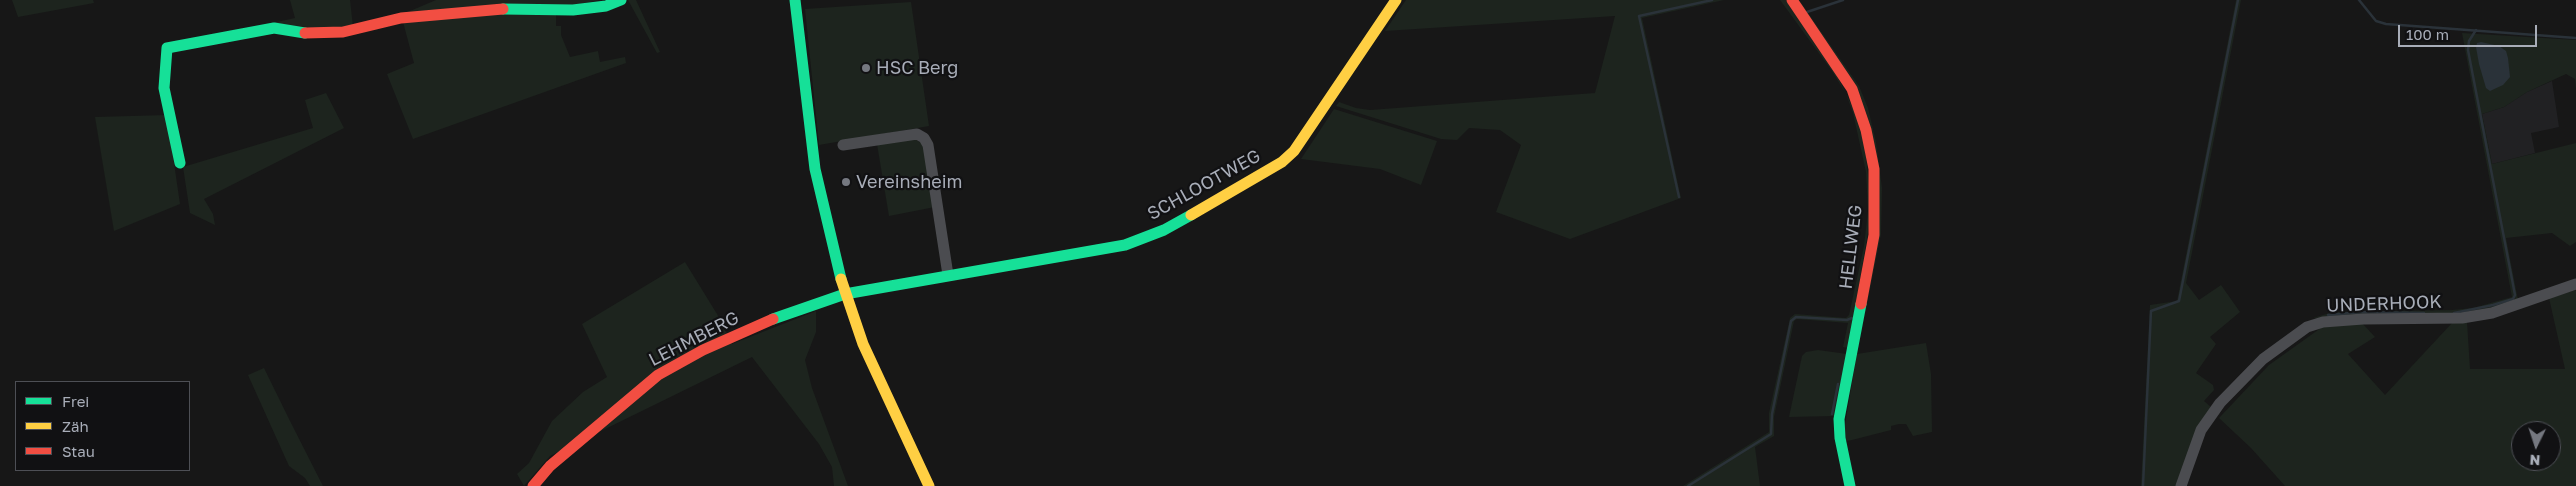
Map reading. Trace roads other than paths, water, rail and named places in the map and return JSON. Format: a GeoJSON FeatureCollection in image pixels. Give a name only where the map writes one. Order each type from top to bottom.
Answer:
{"type":"FeatureCollection","features":[{"type":"Feature","properties":{"kind":"street"},"geometry":{"type":"LineString","coordinates":[[180,163],[164,88],[167,48],[274,28],[306,33],[343,32],[401,18],[511,8],[573,10],[606,6],[621,0]]}},
{"type":"Feature","properties":{"kind":"street"},"geometry":{"type":"LineString","coordinates":[[795,0],[815,169],[827,227],[845,294],[883,390],[929,486]]}},
{"type":"Feature","properties":{"kind":"street","name":"SCHLOOTWEG"},"geometry":{"type":"LineString","coordinates":[[845,294],[1125,245],[1164,230],[1282,162],[1307,134],[1396,0]]}},
{"type":"Feature","properties":{"kind":"street","name":"HELLWEG"},"geometry":{"type":"LineString","coordinates":[[1792,0],[1852,89],[1866,130],[1874,169],[1874,235],[1839,419],[1840,438],[1850,486]]}},
{"type":"Feature","properties":{"kind":"street"},"geometry":{"type":"LineString","coordinates":[[843,145],[917,134],[924,138],[928,145],[948,275]]}},
{"type":"Feature","properties":{"kind":"street","name":"UNDERHOOK"},"geometry":{"type":"LineString","coordinates":[[2181,486],[2202,430],[2220,402],[2263,359],[2307,327],[2323,322],[2363,319],[2462,318],[2492,312],[2576,284]]}},
{"type":"Feature","properties":{"kind":"street","name":"LEHMBERG"},"geometry":{"type":"LineString","coordinates":[[533,486],[550,466],[658,375],[712,346],[792,311],[845,294]]}},
{"type":"Feature","properties":{"kind":"waterway"},"geometry":{"type":"LineString","coordinates":[[1679,197],[1639,16],[1712,0]]}},
{"type":"Feature","properties":{"kind":"waterway"},"geometry":{"type":"LineString","coordinates":[[1807,12],[1843,0]]}},
{"type":"Feature","properties":{"kind":"waterway"},"geometry":{"type":"LineString","coordinates":[[2143,486],[2151,311],[2179,301],[2238,0]]}},
{"type":"Feature","properties":{"kind":"waterway"},"geometry":{"type":"LineString","coordinates":[[2359,0],[2376,21],[2386,24],[2576,38]]}},
{"type":"Feature","properties":{"kind":"waterway"},"geometry":{"type":"LineString","coordinates":[[2454,313],[2493,305],[2513,299],[2515,295],[2468,50],[2469,41],[2476,30]]}},
{"type":"Feature","properties":{"kind":"waterway"},"geometry":{"type":"LineString","coordinates":[[2328,315],[2362,312],[2424,313]]}},
{"type":"Feature","properties":{"kind":"waterway"},"geometry":{"type":"LineString","coordinates":[[1688,486],[1771,434],[1772,414],[1791,321],[1796,317],[1847,320],[1852,318]]}},
{"type":"Feature","properties":{"kind":"waterway"},"geometry":{"type":"LineString","coordinates":[[1832,414],[1838,384]]}},
{"type":"Feature","properties":{"kind":"place","name":"HSC Berg"},"geometry":{"type":"Point","coordinates":[866,68]}},
{"type":"Feature","properties":{"kind":"place","name":"Vereinsheim"},"geometry":{"type":"Point","coordinates":[846,182]}}]}
